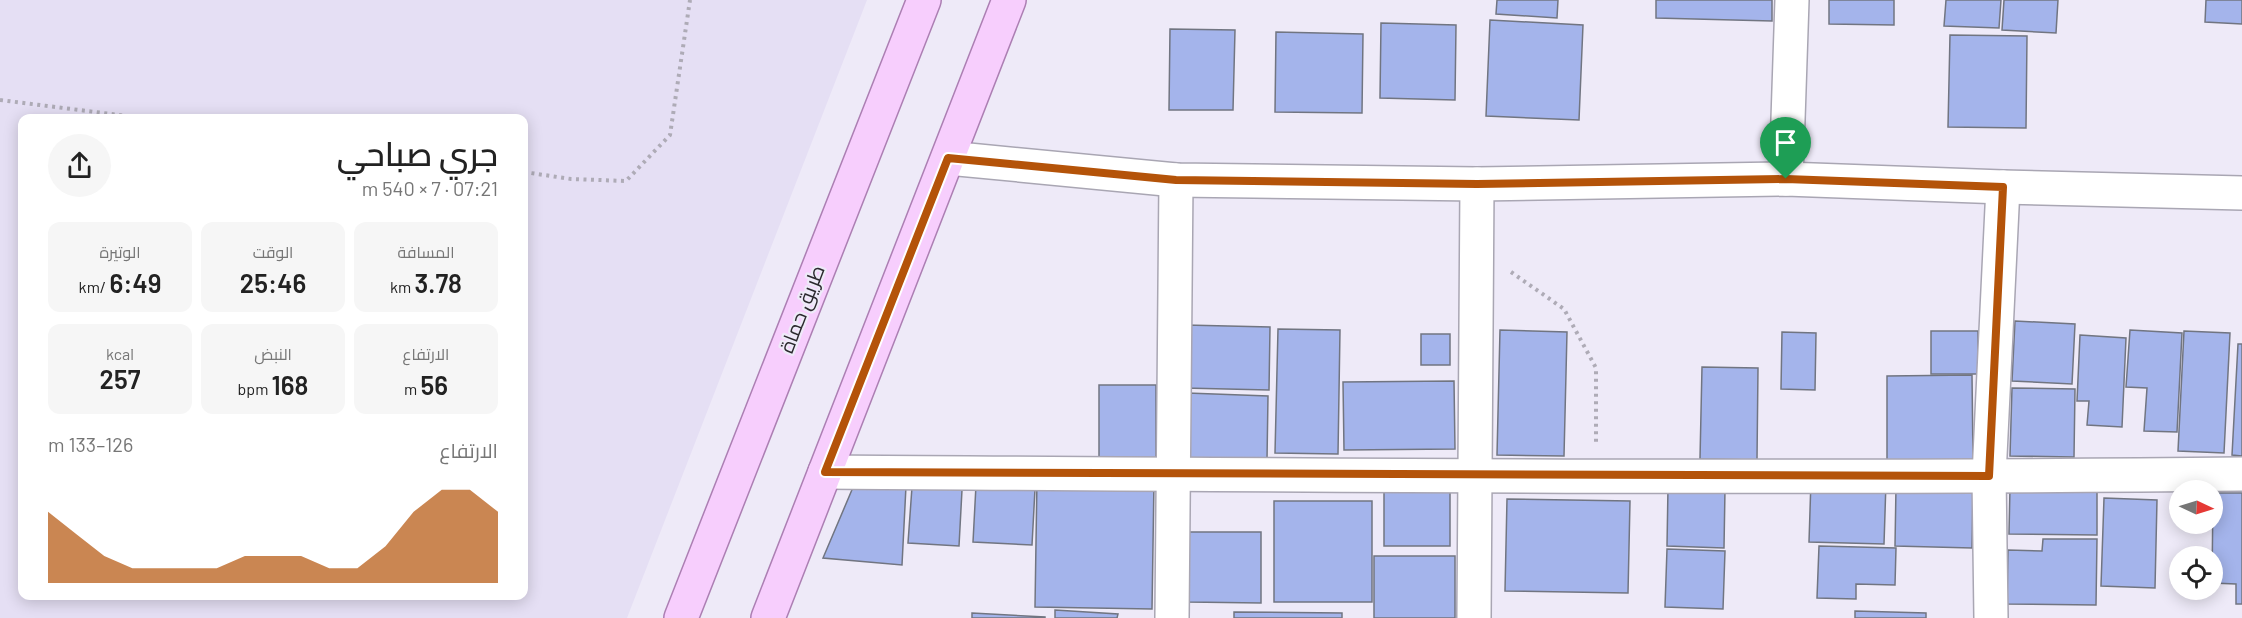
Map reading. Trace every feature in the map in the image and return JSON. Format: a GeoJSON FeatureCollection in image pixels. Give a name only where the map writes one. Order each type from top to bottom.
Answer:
{"type":"FeatureCollection","features":[{"type":"Feature","properties":{"kind":"main road","name":"طريق حماة"},"geometry":{"type":"LineString","coordinates":[[681,618],[924,0]]}},
{"type":"Feature","properties":{"kind":"main road"},"geometry":{"type":"LineString","coordinates":[[768,618],[1009,0]]}},
{"type":"Feature","properties":{"kind":"street"},"geometry":{"type":"LineString","coordinates":[[1786,179],[1792,0]]}},
{"type":"Feature","properties":{"kind":"street"},"geometry":{"type":"LineString","coordinates":[[948,158],[1176,180],[1477,184],[1786,179],[2242,193]]}},
{"type":"Feature","properties":{"kind":"street"},"geometry":{"type":"LineString","coordinates":[[1172,618],[1176,180]]}},
{"type":"Feature","properties":{"kind":"street"},"geometry":{"type":"LineString","coordinates":[[1474,618],[1477,184]]}},
{"type":"Feature","properties":{"kind":"street"},"geometry":{"type":"LineString","coordinates":[[1991,618],[1989,476],[2003,187]]}},
{"type":"Feature","properties":{"kind":"street"},"geometry":{"type":"LineString","coordinates":[[825,472],[1474,476],[2242,474]]}},
{"type":"Feature","properties":{"kind":"path"},"geometry":{"type":"LineString","coordinates":[[528,173],[571,179],[626,181],[670,135],[690,0]]}},
{"type":"Feature","properties":{"kind":"path"},"geometry":{"type":"LineString","coordinates":[[0,100],[111,114]]}},
{"type":"Feature","properties":{"kind":"path"},"geometry":{"type":"LineString","coordinates":[[1476,247],[1564,309],[1596,368],[1597,476]]}},
{"type":"Feature","properties":{"kind":"shaded area"},"geometry":{"type":"Polygon","coordinates":[[[0,0],[867,0],[627,618],[0,618],[0,0]]]}},
{"type":"Feature","properties":{"kind":"building"},"geometry":{"type":"Polygon","coordinates":[[[1497,0],[1558,0],[1557,18],[1496,14],[1497,0]]]}},
{"type":"Feature","properties":{"kind":"building"},"geometry":{"type":"Polygon","coordinates":[[[1656,0],[1772,0],[1772,21],[1656,18],[1656,0]]]}},
{"type":"Feature","properties":{"kind":"building"},"geometry":{"type":"Polygon","coordinates":[[[1829,0],[1894,0],[1894,25],[1829,24],[1829,0]]]}},
{"type":"Feature","properties":{"kind":"building"},"geometry":{"type":"Polygon","coordinates":[[[1946,0],[2001,0],[1999,28],[1944,26],[1946,0]]]}},
{"type":"Feature","properties":{"kind":"building"},"geometry":{"type":"Polygon","coordinates":[[[2004,0],[2058,0],[2056,33],[2002,30],[2004,0]]]}},
{"type":"Feature","properties":{"kind":"building"},"geometry":{"type":"Polygon","coordinates":[[[2206,0],[2242,0],[2242,24],[2205,22],[2206,0]]]}},
{"type":"Feature","properties":{"kind":"building"},"geometry":{"type":"Polygon","coordinates":[[[1490,20],[1583,25],[1579,120],[1486,116],[1490,20]]]}},
{"type":"Feature","properties":{"kind":"building"},"geometry":{"type":"Polygon","coordinates":[[[1381,23],[1456,25],[1455,100],[1380,98],[1381,23]]]}},
{"type":"Feature","properties":{"kind":"building"},"geometry":{"type":"Polygon","coordinates":[[[1170,29],[1235,30],[1233,110],[1169,110],[1170,29]]]}},
{"type":"Feature","properties":{"kind":"building"},"geometry":{"type":"Polygon","coordinates":[[[1276,32],[1363,34],[1362,113],[1275,112],[1276,32]]]}},
{"type":"Feature","properties":{"kind":"building"},"geometry":{"type":"Polygon","coordinates":[[[1950,35],[2027,36],[2026,128],[1948,127],[1950,35]]]}},
{"type":"Feature","properties":{"kind":"building"},"geometry":{"type":"Polygon","coordinates":[[[2015,321],[2075,324],[2072,384],[2012,381],[2015,321]]]}},
{"type":"Feature","properties":{"kind":"building"},"geometry":{"type":"Polygon","coordinates":[[[1185,325],[1270,327],[1269,390],[1184,388],[1185,325]]]}},
{"type":"Feature","properties":{"kind":"building"},"geometry":{"type":"Polygon","coordinates":[[[1278,329],[1340,330],[1338,454],[1275,453],[1278,329]]]}},
{"type":"Feature","properties":{"kind":"building"},"geometry":{"type":"Polygon","coordinates":[[[1500,330],[1567,332],[1564,456],[1497,455],[1500,330]]]}},
{"type":"Feature","properties":{"kind":"building"},"geometry":{"type":"Polygon","coordinates":[[[2130,330],[2182,333],[2177,432],[2144,431],[2147,388],[2126,387],[2130,330]]]}},
{"type":"Feature","properties":{"kind":"building"},"geometry":{"type":"Polygon","coordinates":[[[1931,331],[1978,331],[1978,374],[1931,374],[1931,331]]]}},
{"type":"Feature","properties":{"kind":"building"},"geometry":{"type":"Polygon","coordinates":[[[2184,331],[2230,333],[2224,453],[2178,451],[2184,331]]]}},
{"type":"Feature","properties":{"kind":"building"},"geometry":{"type":"Polygon","coordinates":[[[1782,332],[1816,333],[1815,390],[1781,389],[1782,332]]]}},
{"type":"Feature","properties":{"kind":"building"},"geometry":{"type":"Polygon","coordinates":[[[1421,334],[1450,334],[1450,365],[1421,365],[1421,334]]]}},
{"type":"Feature","properties":{"kind":"building"},"geometry":{"type":"Polygon","coordinates":[[[2080,335],[2126,338],[2122,427],[2087,425],[2089,401],[2077,401],[2080,335]]]}},
{"type":"Feature","properties":{"kind":"building"},"geometry":{"type":"Polygon","coordinates":[[[2238,344],[2242,344],[2242,456],[2232,455],[2238,344]]]}},
{"type":"Feature","properties":{"kind":"building"},"geometry":{"type":"Polygon","coordinates":[[[1702,367],[1758,368],[1757,460],[1700,459],[1702,367]]]}},
{"type":"Feature","properties":{"kind":"building"},"geometry":{"type":"Polygon","coordinates":[[[1972,375],[1973,460],[1887,460],[1887,376],[1972,375]]]}},
{"type":"Feature","properties":{"kind":"building"},"geometry":{"type":"Polygon","coordinates":[[[1454,381],[1455,449],[1344,450],[1343,382],[1454,381]]]}},
{"type":"Feature","properties":{"kind":"building"},"geometry":{"type":"Polygon","coordinates":[[[1099,385],[1156,385],[1156,463],[1099,463],[1099,385]]]}},
{"type":"Feature","properties":{"kind":"building"},"geometry":{"type":"Polygon","coordinates":[[[2012,388],[2075,389],[2074,457],[2010,456],[2012,388]]]}},
{"type":"Feature","properties":{"kind":"building"},"geometry":{"type":"Polygon","coordinates":[[[1187,393],[1268,396],[1267,460],[1185,458],[1187,393]]]}},
{"type":"Feature","properties":{"kind":"building"},"geometry":{"type":"Polygon","coordinates":[[[1037,479],[1154,481],[1152,609],[1035,607],[1037,479]]]}},
{"type":"Feature","properties":{"kind":"building"},"geometry":{"type":"Polygon","coordinates":[[[1811,480],[1886,482],[1884,544],[1809,542],[1811,480]]]}},
{"type":"Feature","properties":{"kind":"building"},"geometry":{"type":"Polygon","coordinates":[[[854,485],[906,486],[902,565],[823,558],[854,485]]]}},
{"type":"Feature","properties":{"kind":"building"},"geometry":{"type":"Polygon","coordinates":[[[976,485],[1035,489],[1032,545],[973,542],[976,485]]]}},
{"type":"Feature","properties":{"kind":"building"},"geometry":{"type":"Polygon","coordinates":[[[1384,485],[1450,485],[1450,546],[1384,546],[1384,485]]]}},
{"type":"Feature","properties":{"kind":"building"},"geometry":{"type":"Polygon","coordinates":[[[912,487],[962,490],[959,546],[908,543],[912,487]]]}},
{"type":"Feature","properties":{"kind":"building"},"geometry":{"type":"Polygon","coordinates":[[[1896,487],[1973,489],[1972,548],[1895,546],[1896,487]]]}},
{"type":"Feature","properties":{"kind":"building"},"geometry":{"type":"Polygon","coordinates":[[[1668,488],[1725,489],[1724,548],[1667,546],[1668,488]]]}},
{"type":"Feature","properties":{"kind":"building"},"geometry":{"type":"Polygon","coordinates":[[[2010,488],[2097,489],[2097,535],[2009,534],[2010,488]]]}},
{"type":"Feature","properties":{"kind":"building"},"geometry":{"type":"Polygon","coordinates":[[[2223,493],[2242,493],[2242,604],[2236,604],[2236,584],[2223,583],[2223,546],[2212,546],[2213,534],[2223,534],[2223,493]]]}},
{"type":"Feature","properties":{"kind":"building"},"geometry":{"type":"Polygon","coordinates":[[[2104,498],[2157,500],[2155,588],[2101,586],[2104,498]]]}},
{"type":"Feature","properties":{"kind":"building"},"geometry":{"type":"Polygon","coordinates":[[[1507,499],[1630,501],[1628,593],[1505,591],[1507,499]]]}},
{"type":"Feature","properties":{"kind":"building"},"geometry":{"type":"Polygon","coordinates":[[[1274,501],[1372,501],[1372,602],[1274,602],[1274,501]]]}},
{"type":"Feature","properties":{"kind":"building"},"geometry":{"type":"Polygon","coordinates":[[[1189,532],[1261,532],[1261,603],[1188,602],[1189,532]]]}},
{"type":"Feature","properties":{"kind":"building"},"geometry":{"type":"Polygon","coordinates":[[[2043,539],[2097,539],[2096,605],[2007,604],[2008,550],[2042,551],[2043,539]]]}},
{"type":"Feature","properties":{"kind":"building"},"geometry":{"type":"Polygon","coordinates":[[[1819,546],[1896,548],[1895,585],[1856,584],[1856,599],[1817,598],[1819,546]]]}},
{"type":"Feature","properties":{"kind":"building"},"geometry":{"type":"Polygon","coordinates":[[[1667,549],[1725,551],[1723,609],[1665,607],[1667,549]]]}},
{"type":"Feature","properties":{"kind":"building"},"geometry":{"type":"Polygon","coordinates":[[[1374,556],[1455,556],[1455,618],[1374,618],[1374,556]]]}},
{"type":"Feature","properties":{"kind":"building"},"geometry":{"type":"Polygon","coordinates":[[[1055,610],[1118,614],[1117,618],[1055,618],[1055,610]]]}},
{"type":"Feature","properties":{"kind":"building"},"geometry":{"type":"Polygon","coordinates":[[[1855,611],[1926,613],[1926,618],[1855,618],[1855,611]]]}},
{"type":"Feature","properties":{"kind":"building"},"geometry":{"type":"Polygon","coordinates":[[[1234,612],[1342,613],[1342,618],[1234,618],[1234,612]]]}},
{"type":"Feature","properties":{"kind":"building"},"geometry":{"type":"Polygon","coordinates":[[[972,613],[1045,617],[1045,618],[972,618],[972,613]]]}},
{"type":"Feature","properties":{"kind":"route"},"geometry":{"type":"LineString","coordinates":[[948,158],[1176,180],[1477,184],[1786,179],[2003,187],[1989,476],[825,472],[948,158]]}}]}
